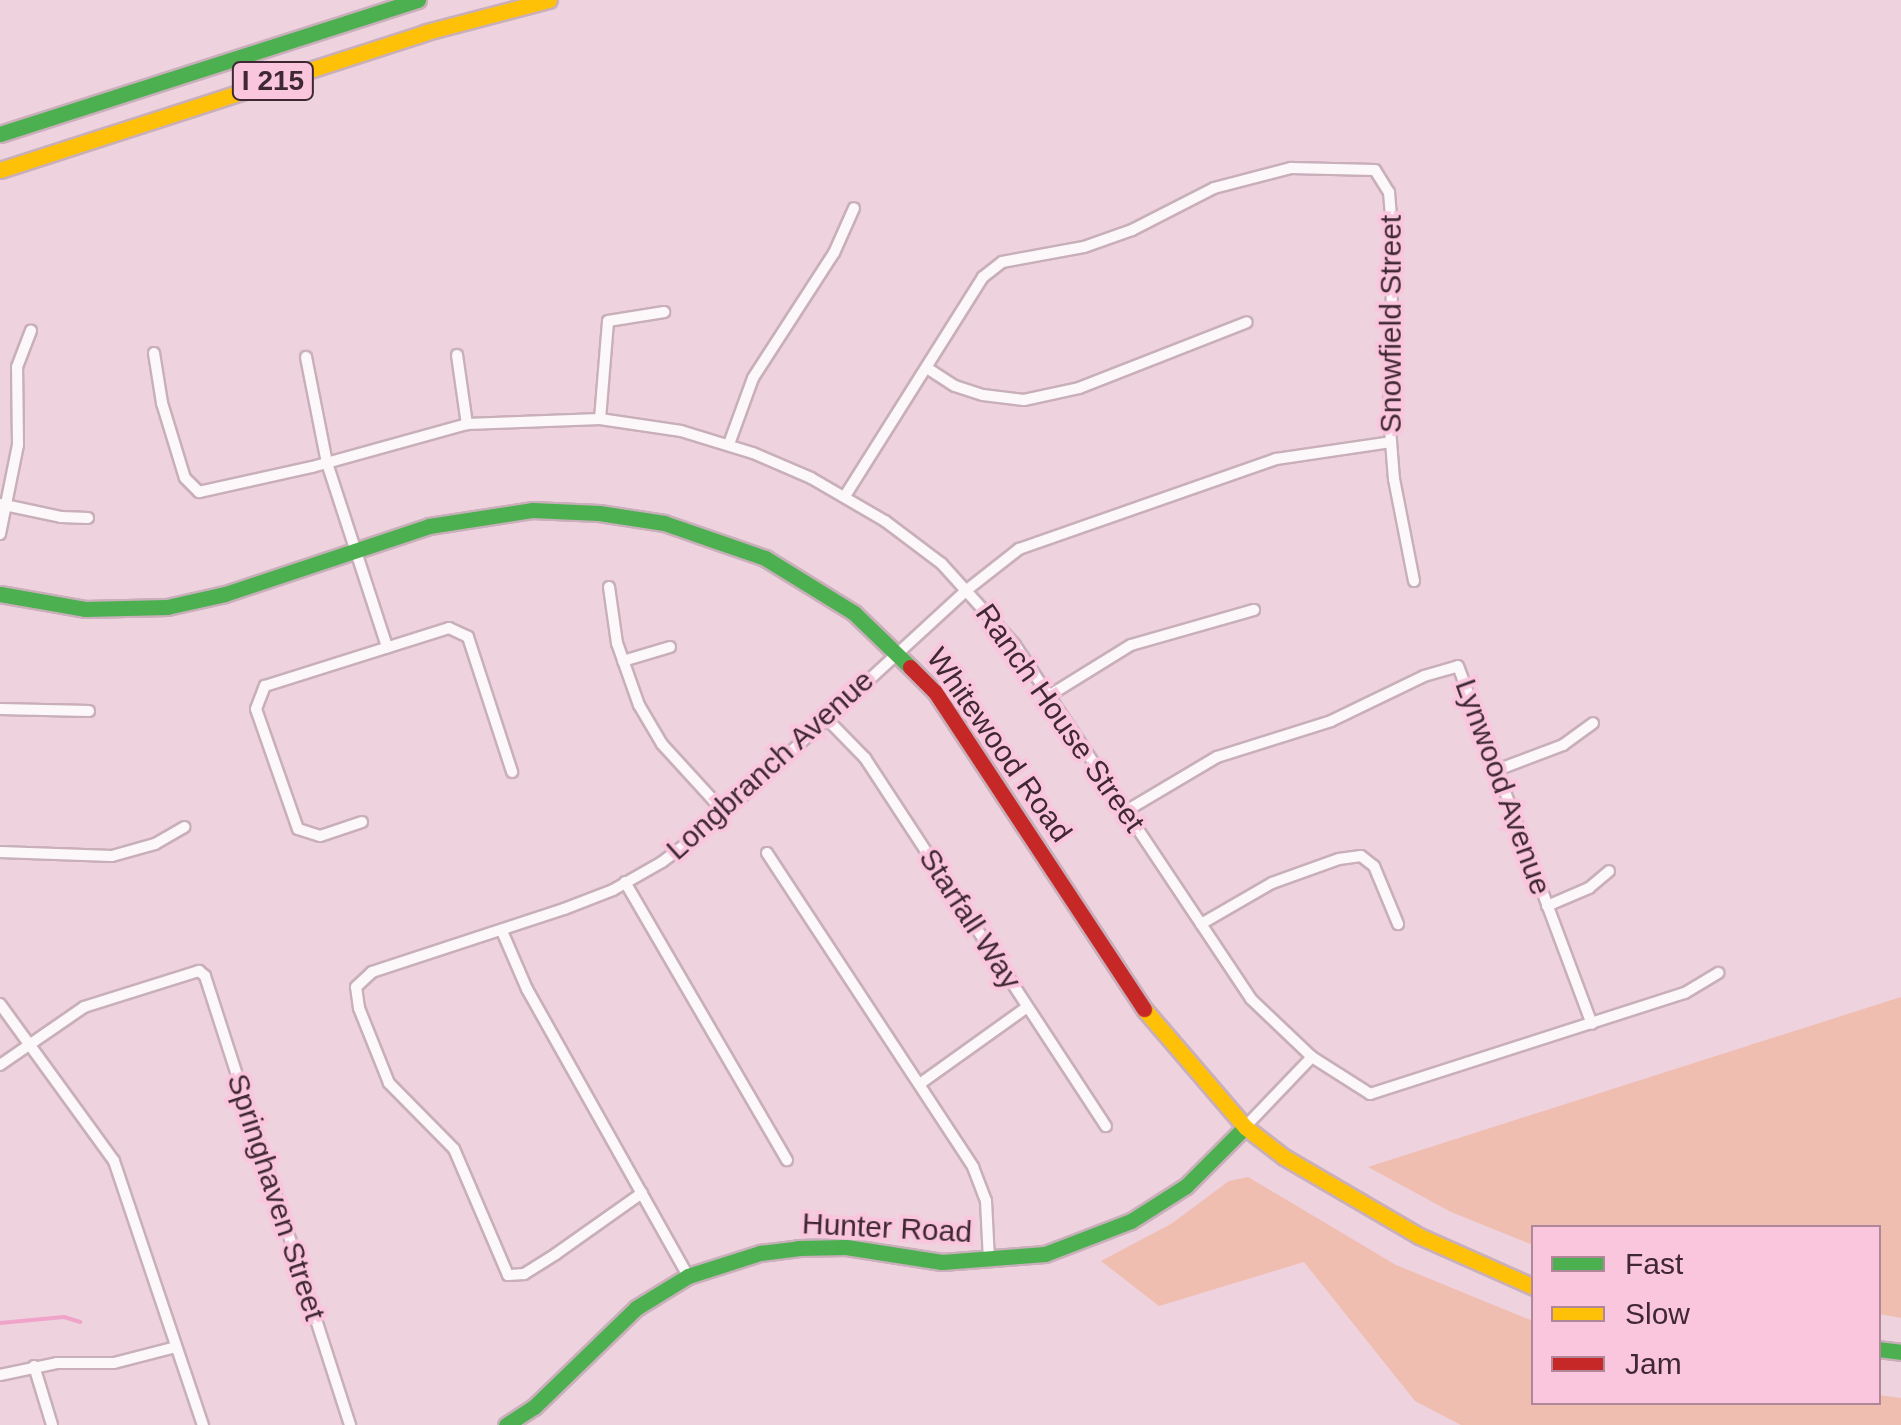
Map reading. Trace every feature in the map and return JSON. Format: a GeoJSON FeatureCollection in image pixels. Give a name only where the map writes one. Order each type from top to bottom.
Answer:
{"type":"FeatureCollection","features":[{"type":"Feature","properties":{"kind":"main road","name":"I 215"},"geometry":{"type":"LineString","coordinates":[[0,134],[418,0]]}},
{"type":"Feature","properties":{"kind":"main road","name":"I 215"},"geometry":{"type":"LineString","coordinates":[[0,170],[426,32],[548,0]]}},
{"type":"Feature","properties":{"kind":"main road","name":"Whitewood Road"},"geometry":{"type":"LineString","coordinates":[[0,594],[85,609],[167,606],[224,594],[429,526],[501,513],[570,510],[630,516],[704,534],[776,564],[833,598],[898,651],[970,740],[1158,1031],[1245,1127],[1284,1157],[1419,1236],[1531,1286]]}},
{"type":"Feature","properties":{"kind":"main road","name":"Hunter Road"},"geometry":{"type":"LineString","coordinates":[[506,1425],[534,1406],[636,1308],[688,1276],[760,1253],[798,1248],[846,1247],[942,1262],[1045,1254],[1131,1221],[1186,1186],[1245,1127]]}},
{"type":"Feature","properties":{"kind":"street","name":"Snowfield Street"},"geometry":{"type":"LineString","coordinates":[[926,368],[983,278],[1002,262],[1084,247],[1132,230],[1214,188],[1291,168],[1375,170],[1389,192],[1394,242],[1391,442],[1414,581]]}},
{"type":"Feature","properties":{"kind":"street"},"geometry":{"type":"LineString","coordinates":[[729,444],[753,378],[834,254],[854,208]]}},
{"type":"Feature","properties":{"kind":"street"},"geometry":{"type":"LineString","coordinates":[[600,418],[608,322],[664,312]]}},
{"type":"Feature","properties":{"kind":"street"},"geometry":{"type":"LineString","coordinates":[[846,496],[926,368],[954,386],[983,396],[1024,400],[1079,388],[1247,322]]}},
{"type":"Feature","properties":{"kind":"street"},"geometry":{"type":"LineString","coordinates":[[0,534],[18,446],[17,367],[30,331]]}},
{"type":"Feature","properties":{"kind":"street","name":"Ranch House Street"},"geometry":{"type":"LineString","coordinates":[[154,352],[162,404],[185,478],[199,492],[327,463],[467,424],[600,418],[681,431],[729,444],[846,496],[914,541],[968,588],[1050,695],[1251,999],[1312,1057],[1370,1094],[1378,1094],[1592,1024]]}},
{"type":"Feature","properties":{"kind":"street"},"geometry":{"type":"LineString","coordinates":[[457,355],[467,424]]}},
{"type":"Feature","properties":{"kind":"street"},"geometry":{"type":"LineString","coordinates":[[306,357],[327,463],[386,646]]}},
{"type":"Feature","properties":{"kind":"street","name":"Longbranch Avenue"},"geometry":{"type":"LineString","coordinates":[[642,1193],[524,1274],[508,1275],[454,1149],[388,1083],[359,1008],[356,987],[372,972],[502,931],[626,882],[662,862],[724,813],[968,588],[1019,548],[1276,458],[1391,442]]}},
{"type":"Feature","properties":{"kind":"street"},"geometry":{"type":"LineString","coordinates":[[4,506],[88,518]]}},
{"type":"Feature","properties":{"kind":"street"},"geometry":{"type":"LineString","coordinates":[[609,587],[623,661],[640,706],[662,744],[724,813]]}},
{"type":"Feature","properties":{"kind":"street"},"geometry":{"type":"LineString","coordinates":[[1050,695],[1131,645],[1254,610]]}},
{"type":"Feature","properties":{"kind":"street"},"geometry":{"type":"LineString","coordinates":[[362,822],[320,836],[298,828],[256,709],[265,686],[449,628],[468,637],[512,772]]}},
{"type":"Feature","properties":{"kind":"street"},"geometry":{"type":"LineString","coordinates":[[623,661],[670,647]]}},
{"type":"Feature","properties":{"kind":"street","name":"Lynwood Avenue"},"geometry":{"type":"LineString","coordinates":[[1126,811],[1218,758],[1331,721],[1424,676],[1458,666],[1592,1024]]}},
{"type":"Feature","properties":{"kind":"street"},"geometry":{"type":"LineString","coordinates":[[0,709],[90,710]]}},
{"type":"Feature","properties":{"kind":"street","name":"Starfall Way"},"geometry":{"type":"LineString","coordinates":[[826,718],[864,758],[1106,1126]]}},
{"type":"Feature","properties":{"kind":"street"},"geometry":{"type":"LineString","coordinates":[[1496,770],[1562,745],[1594,723]]}},
{"type":"Feature","properties":{"kind":"street"},"geometry":{"type":"LineString","coordinates":[[0,852],[112,856],[155,844],[184,827]]}},
{"type":"Feature","properties":{"kind":"street"},"geometry":{"type":"LineString","coordinates":[[767,852],[974,1167],[986,1201],[989,1261]]}},
{"type":"Feature","properties":{"kind":"street"},"geometry":{"type":"LineString","coordinates":[[1202,924],[1272,883],[1339,859],[1361,856],[1374,866],[1398,924]]}},
{"type":"Feature","properties":{"kind":"street"},"geometry":{"type":"LineString","coordinates":[[1546,906],[1588,888],[1609,871]]}},
{"type":"Feature","properties":{"kind":"street"},"geometry":{"type":"LineString","coordinates":[[626,882],[787,1160]]}},
{"type":"Feature","properties":{"kind":"street"},"geometry":{"type":"LineString","coordinates":[[502,931],[527,989],[688,1276]]}},
{"type":"Feature","properties":{"kind":"street","name":"Springhaven Street"},"geometry":{"type":"LineString","coordinates":[[26,1046],[84,1007],[200,971],[205,976],[350,1425]]}},
{"type":"Feature","properties":{"kind":"street"},"geometry":{"type":"LineString","coordinates":[[1592,1024],[1685,993],[1718,972]]}},
{"type":"Feature","properties":{"kind":"street"},"geometry":{"type":"LineString","coordinates":[[0,1004],[26,1046],[114,1161],[203,1425]]}},
{"type":"Feature","properties":{"kind":"street"},"geometry":{"type":"LineString","coordinates":[[922,1083],[1027,1006]]}},
{"type":"Feature","properties":{"kind":"street"},"geometry":{"type":"LineString","coordinates":[[0,1066],[26,1046]]}},
{"type":"Feature","properties":{"kind":"street","name":"Hunter Road"},"geometry":{"type":"LineString","coordinates":[[1245,1127],[1312,1057]]}},
{"type":"Feature","properties":{"kind":"street"},"geometry":{"type":"LineString","coordinates":[[0,1374],[34,1366],[114,1363],[176,1347]]}},
{"type":"Feature","properties":{"kind":"street"},"geometry":{"type":"LineString","coordinates":[[34,1366],[52,1425]]}},
{"type":"Feature","properties":{"kind":"shaded area"},"geometry":{"type":"Polygon","coordinates":[[[1901,997],[1901,1318],[1881,1314],[1881,1225],[1531,1225],[1531,1244],[1451,1212],[1368,1167],[1901,997]]]}},
{"type":"Feature","properties":{"kind":"shaded area"},"geometry":{"type":"Polygon","coordinates":[[[1248,1177],[1396,1265],[1531,1320],[1531,1405],[1881,1405],[1881,1395],[1901,1398],[1901,1425],[1461,1425],[1415,1401],[1304,1262],[1159,1306],[1101,1261],[1171,1224],[1229,1181],[1248,1177]]]}},
{"type":"Feature","properties":{"kind":"waterway"},"geometry":{"type":"LineString","coordinates":[[0,1323],[64,1317],[80,1322]]}},
{"type":"Feature","properties":{"kind":"traffic: fast"},"geometry":{"type":"LineString","coordinates":[[0,134],[418,0]]}},
{"type":"Feature","properties":{"kind":"traffic: fast"},"geometry":{"type":"LineString","coordinates":[[0,594],[85,609],[167,607],[225,594],[429,526],[532,510],[599,513],[664,523],[765,558],[854,613],[910,667]]}},
{"type":"Feature","properties":{"kind":"traffic: fast"},"geometry":{"type":"LineString","coordinates":[[506,1425],[534,1407],[636,1308],[688,1276],[760,1253],[798,1248],[846,1247],[942,1262],[1045,1254],[1131,1221],[1186,1186],[1245,1127]]}},
{"type":"Feature","properties":{"kind":"traffic: fast"},"geometry":{"type":"LineString","coordinates":[[1881,1349],[1901,1352]]}},
{"type":"Feature","properties":{"kind":"traffic: slow"},"geometry":{"type":"LineString","coordinates":[[0,170],[426,32],[549,0]]}},
{"type":"Feature","properties":{"kind":"traffic: slow"},"geometry":{"type":"LineString","coordinates":[[1144,1009],[1245,1127],[1284,1157],[1419,1236],[1531,1286]]}},
{"type":"Feature","properties":{"kind":"traffic: jam"},"geometry":{"type":"LineString","coordinates":[[910,667],[935,692],[1144,1009]]}}]}
